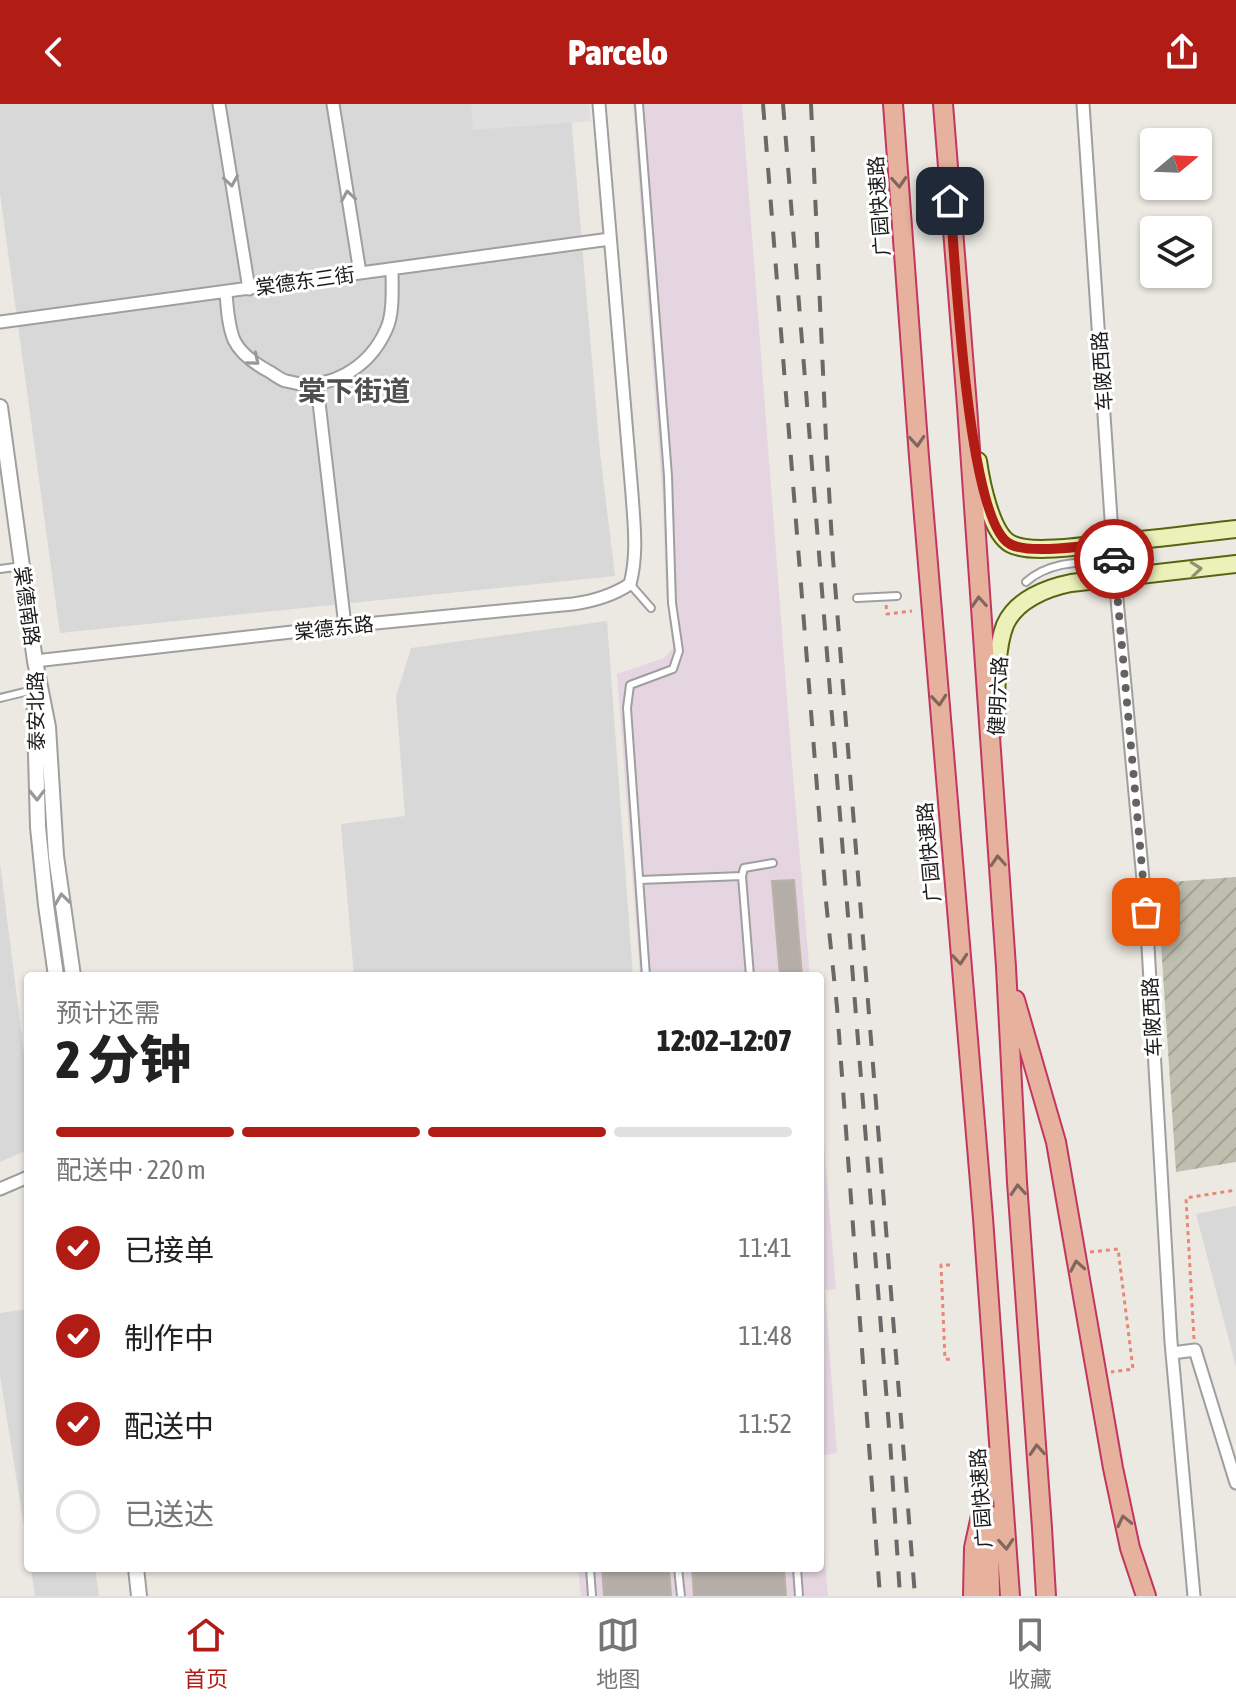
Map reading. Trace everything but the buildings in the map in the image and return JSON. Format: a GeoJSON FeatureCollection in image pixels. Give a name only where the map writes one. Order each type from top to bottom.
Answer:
{"type":"FeatureCollection","features":[{"type":"Feature","properties":{"kind":"highway","name":"广园快速路"},"geometry":{"type":"LineString","coordinates":[[893,104],[920,472],[983,1218],[1010,1596]]}},
{"type":"Feature","properties":{"kind":"highway"},"geometry":{"type":"LineString","coordinates":[[943,104],[1006,967],[1017,1182],[1046,1596]]}},
{"type":"Feature","properties":{"kind":"highway"},"geometry":{"type":"LineString","coordinates":[[1006,967],[1056,1142],[1095,1374],[1123,1517],[1146,1596]]}},
{"type":"Feature","properties":{"kind":"highway"},"geometry":{"type":"LineString","coordinates":[[973,1596],[974,1548],[998,1438]]}},
{"type":"Feature","properties":{"kind":"highway"},"geometry":{"type":"LineString","coordinates":[[990,1596],[989,1535],[998,1438]]}},
{"type":"Feature","properties":{"kind":"highway"},"geometry":{"type":"LineString","coordinates":[[1042,1528],[1055,1596]]}},
{"type":"Feature","properties":{"kind":"main road"},"geometry":{"type":"LineString","coordinates":[[967,406],[987,505],[1003,538],[1010,544],[1027,548],[1114,552],[1236,529]]}},
{"type":"Feature","properties":{"kind":"main road","name":"健明六路"},"geometry":{"type":"LineString","coordinates":[[992,775],[998,660],[1005,624],[1019,606],[1053,586],[1236,564]]}},
{"type":"Feature","properties":{"kind":"street"},"geometry":{"type":"LineString","coordinates":[[219,104],[249,289]]}},
{"type":"Feature","properties":{"kind":"street"},"geometry":{"type":"LineString","coordinates":[[333,104],[360,273]]}},
{"type":"Feature","properties":{"kind":"street"},"geometry":{"type":"LineString","coordinates":[[599,104],[633,509],[635,553],[630,584]]}},
{"type":"Feature","properties":{"kind":"street","name":"车陂西路"},"geometry":{"type":"LineString","coordinates":[[1083,104],[1115,578],[1146,912],[1172,1353],[1194,1596]]}},
{"type":"Feature","properties":{"kind":"street","name":"棠德东三街"},"geometry":{"type":"LineString","coordinates":[[0,322],[610,239]]}},
{"type":"Feature","properties":{"kind":"street"},"geometry":{"type":"LineString","coordinates":[[226,292],[235,342],[253,363],[285,381],[317,385],[341,378],[372,355],[388,328],[393,292],[392,269]]}},
{"type":"Feature","properties":{"kind":"street"},"geometry":{"type":"LineString","coordinates":[[317,385],[345,626]]}},
{"type":"Feature","properties":{"kind":"street","name":"棠德南路"},"geometry":{"type":"LineString","coordinates":[[0,407],[35,661]]}},
{"type":"Feature","properties":{"kind":"street","name":"棠德东路"},"geometry":{"type":"LineString","coordinates":[[35,661],[573,604],[599,599],[630,584]]}},
{"type":"Feature","properties":{"kind":"street","name":"泰安北路"},"geometry":{"type":"LineString","coordinates":[[35,661],[33,690],[40,857],[55,972]]}},
{"type":"Feature","properties":{"kind":"street","name":"泰安北路"},"geometry":{"type":"LineString","coordinates":[[35,661],[47,717],[56,856],[72,972]]}},
{"type":"Feature","properties":{"kind":"street"},"geometry":{"type":"LineString","coordinates":[[0,1189],[24,1179]]}},
{"type":"Feature","properties":{"kind":"street"},"geometry":{"type":"LineString","coordinates":[[1172,1353],[1195,1350],[1236,1483]]}},
{"type":"Feature","properties":{"kind":"street"},"geometry":{"type":"LineString","coordinates":[[136,1572],[139,1596]]}},
{"type":"Feature","properties":{"kind":"lane"},"geometry":{"type":"LineString","coordinates":[[639,104],[668,476],[672,603],[679,651],[673,669],[630,685],[627,708],[646,972]]}},
{"type":"Feature","properties":{"kind":"lane"},"geometry":{"type":"LineString","coordinates":[[1026,582],[1043,569],[1114,552]]}},
{"type":"Feature","properties":{"kind":"lane"},"geometry":{"type":"LineString","coordinates":[[0,569],[22,566]]}},
{"type":"Feature","properties":{"kind":"lane"},"geometry":{"type":"LineString","coordinates":[[630,584],[651,608]]}},
{"type":"Feature","properties":{"kind":"lane"},"geometry":{"type":"LineString","coordinates":[[857,598],[897,596]]}},
{"type":"Feature","properties":{"kind":"lane"},"geometry":{"type":"LineString","coordinates":[[0,698],[33,690]]}},
{"type":"Feature","properties":{"kind":"lane"},"geometry":{"type":"LineString","coordinates":[[750,972],[742,876],[744,868],[773,863]]}},
{"type":"Feature","properties":{"kind":"lane"},"geometry":{"type":"LineString","coordinates":[[640,880],[742,876]]}},
{"type":"Feature","properties":{"kind":"lane"},"geometry":{"type":"LineString","coordinates":[[590,1572],[592,1596]]}},
{"type":"Feature","properties":{"kind":"lane"},"geometry":{"type":"LineString","coordinates":[[678,1572],[681,1596]]}},
{"type":"Feature","properties":{"kind":"lane"},"geometry":{"type":"LineString","coordinates":[[797,1572],[799,1596]]}},
{"type":"Feature","properties":{"kind":"path"},"geometry":{"type":"LineString","coordinates":[[886,597],[887,614],[912,611]]}},
{"type":"Feature","properties":{"kind":"path"},"geometry":{"type":"LineString","coordinates":[[1195,1350],[1186,1198],[1236,1190]]}},
{"type":"Feature","properties":{"kind":"path"},"geometry":{"type":"LineString","coordinates":[[1075,1253],[1118,1249],[1133,1369],[1095,1374]]}},
{"type":"Feature","properties":{"kind":"path"},"geometry":{"type":"LineString","coordinates":[[950,1265],[941,1265],[942,1310],[945,1359],[954,1360]]}},
{"type":"Feature","properties":{"kind":"shaded area"},"geometry":{"type":"Polygon","coordinates":[[[0,104],[570,104],[600,453],[615,576],[60,633],[0,194],[0,104]]]}},
{"type":"Feature","properties":{"kind":"shaded area"},"geometry":{"type":"Polygon","coordinates":[[[471,104],[589,104],[591,121],[473,130],[471,104]]]}},
{"type":"Feature","properties":{"kind":"shaded area"},"geometry":{"type":"Polygon","coordinates":[[[633,104],[742,104],[810,972],[640,972],[617,674],[664,658],[673,648],[666,590],[663,502],[633,104]]]}},
{"type":"Feature","properties":{"kind":"shaded area"},"geometry":{"type":"Polygon","coordinates":[[[607,621],[633,972],[354,972],[341,824],[405,816],[396,697],[411,648],[607,621]]]}},
{"type":"Feature","properties":{"kind":"shaded area"},"geometry":{"type":"Polygon","coordinates":[[[0,863],[24,1053],[24,1152],[0,1162],[0,863]]]}},
{"type":"Feature","properties":{"kind":"shaded area"},"geometry":{"type":"Polygon","coordinates":[[[1236,877],[1236,1162],[1176,1172],[1157,883],[1236,877]]]}},
{"type":"Feature","properties":{"kind":"shaded area"},"geometry":{"type":"Polygon","coordinates":[[[824,1146],[836,1289],[825,1290],[837,1453],[824,1455],[824,1146]]]}},
{"type":"Feature","properties":{"kind":"shaded area"},"geometry":{"type":"Polygon","coordinates":[[[1236,1206],[1236,1367],[1196,1214],[1236,1206]]]}},
{"type":"Feature","properties":{"kind":"shaded area"},"geometry":{"type":"Polygon","coordinates":[[[24,1310],[24,1527],[0,1375],[0,1313],[24,1310]]]}},
{"type":"Feature","properties":{"kind":"shaded area"},"geometry":{"type":"Polygon","coordinates":[[[824,1551],[828,1596],[581,1596],[578,1572],[824,1572],[824,1551]]]}},
{"type":"Feature","properties":{"kind":"shaded area"},"geometry":{"type":"Polygon","coordinates":[[[32,1572],[96,1572],[99,1596],[35,1596],[32,1572]]]}},
{"type":"Feature","properties":{"kind":"railway"},"geometry":{"type":"LineString","coordinates":[[763,104],[837,1007],[880,1596]]}},
{"type":"Feature","properties":{"kind":"railway"},"geometry":{"type":"LineString","coordinates":[[783,104],[900,1596]]}},
{"type":"Feature","properties":{"kind":"railway"},"geometry":{"type":"LineString","coordinates":[[811,104],[833,559],[915,1596]]}},
{"type":"Feature","properties":{"kind":"way so far"},"geometry":{"type":"LineString","coordinates":[[1114,559],[1146,912]]}},
{"type":"Feature","properties":{"kind":"district","name":"棠下街道"},"geometry":{"type":"Point","coordinates":[354,391]}},
{"type":"Feature","properties":{"kind":"route"},"geometry":{"type":"LineString","coordinates":[[950,201],[967,406],[987,505],[995,523],[1010,544],[1027,548],[1068,548],[1113,543],[1114,559]]}}]}
